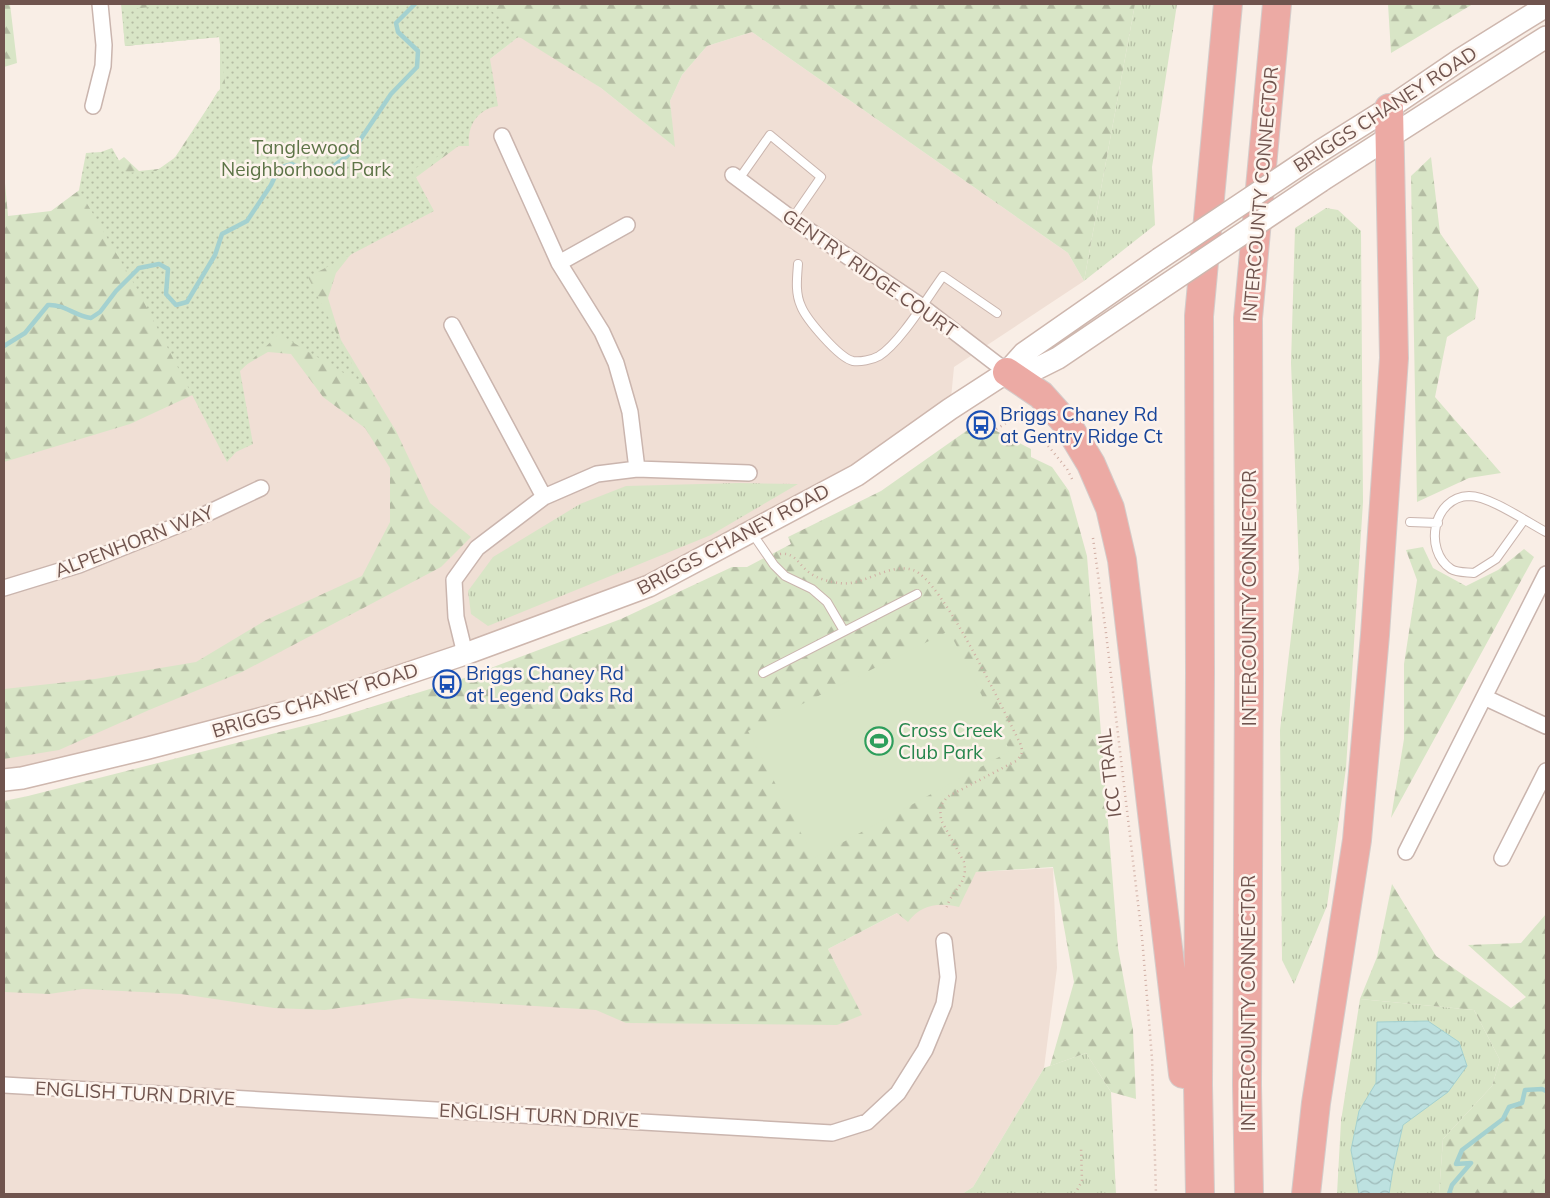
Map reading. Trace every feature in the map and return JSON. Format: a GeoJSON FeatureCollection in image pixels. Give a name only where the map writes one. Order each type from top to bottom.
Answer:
{"type":"FeatureCollection","features":[{"type":"Feature","properties":{"kind":"highway"},"geometry":{"type":"LineString","coordinates":[[1198,1194],[1199,316],[1228,4]]}},
{"type":"Feature","properties":{"kind":"highway","name":"INTERCOUNTY CONNECTOR"},"geometry":{"type":"LineString","coordinates":[[1249,1194],[1247,1085],[1248,318],[1277,4]]}},
{"type":"Feature","properties":{"kind":"highway"},"geometry":{"type":"LineString","coordinates":[[1306,1194],[1316,1103],[1357,840],[1375,635],[1394,358],[1389,108]]}},
{"type":"Feature","properties":{"kind":"highway"},"geometry":{"type":"LineString","coordinates":[[1007,372],[1041,395],[1067,424],[1091,464],[1110,508],[1122,560],[1198,1194]]}},
{"type":"Feature","properties":{"kind":"main road","name":"BRIGGS CHANEY ROAD"},"geometry":{"type":"LineString","coordinates":[[4,780],[22,778],[148,748],[317,704],[465,654],[649,586],[857,475],[950,409],[1007,372],[1024,353],[1160,259],[1322,150],[1546,6]]}},
{"type":"Feature","properties":{"kind":"main road","name":"BRIGGS CHANEY ROAD"},"geometry":{"type":"LineString","coordinates":[[1007,372],[1032,370],[1058,358],[1321,181],[1391,138],[1546,37]]}},
{"type":"Feature","properties":{"kind":"street"},"geometry":{"type":"LineString","coordinates":[[93,106],[103,66],[104,44],[100,4]]}},
{"type":"Feature","properties":{"kind":"street"},"geometry":{"type":"LineString","coordinates":[[502,136],[559,263],[602,332],[616,363],[630,412],[637,469]]}},
{"type":"Feature","properties":{"kind":"street","name":"GENTRY RIDGE COURT"},"geometry":{"type":"LineString","coordinates":[[736,177],[792,219],[921,306],[1007,372]]}},
{"type":"Feature","properties":{"kind":"street"},"geometry":{"type":"LineString","coordinates":[[559,263],[627,225]]}},
{"type":"Feature","properties":{"kind":"street"},"geometry":{"type":"LineString","coordinates":[[452,325],[544,497]]}},
{"type":"Feature","properties":{"kind":"street"},"geometry":{"type":"LineString","coordinates":[[465,654],[456,617],[454,580],[477,548],[544,497],[597,474],[637,469],[749,473]]}},
{"type":"Feature","properties":{"kind":"street","name":"ALPENHORN WAY"},"geometry":{"type":"LineString","coordinates":[[4,588],[79,565],[206,514],[261,488]]}},
{"type":"Feature","properties":{"kind":"street"},"geometry":{"type":"LineString","coordinates":[[1406,852],[1546,574]]}},
{"type":"Feature","properties":{"kind":"street"},"geometry":{"type":"LineString","coordinates":[[1484,697],[1546,726]]}},
{"type":"Feature","properties":{"kind":"street"},"geometry":{"type":"LineString","coordinates":[[1502,858],[1546,771]]}},
{"type":"Feature","properties":{"kind":"street","name":"ENGLISH TURN DRIVE"},"geometry":{"type":"LineString","coordinates":[[4,1085],[832,1133],[866,1122],[898,1092],[925,1050],[944,1004],[948,977],[944,941]]}},
{"type":"Feature","properties":{"kind":"lane"},"geometry":{"type":"LineString","coordinates":[[736,177],[770,135],[821,177],[792,219]]}},
{"type":"Feature","properties":{"kind":"lane"},"geometry":{"type":"LineString","coordinates":[[798,264],[797,294],[804,312],[816,329],[837,351],[851,361],[865,361],[877,358],[890,348],[943,276],[997,313]]}},
{"type":"Feature","properties":{"kind":"lane"},"geometry":{"type":"LineString","coordinates":[[1524,520],[1496,559],[1474,573],[1452,570],[1440,558],[1434,540],[1440,514],[1451,501],[1469,496],[1486,499],[1546,532]]}},
{"type":"Feature","properties":{"kind":"lane"},"geometry":{"type":"LineString","coordinates":[[1410,522],[1438,523]]}},
{"type":"Feature","properties":{"kind":"lane"},"geometry":{"type":"LineString","coordinates":[[751,531],[774,565],[785,576],[812,590],[827,602],[844,632]]}},
{"type":"Feature","properties":{"kind":"lane"},"geometry":{"type":"LineString","coordinates":[[763,673],[917,594]]}},
{"type":"Feature","properties":{"kind":"path"},"geometry":{"type":"LineString","coordinates":[[985,417],[993,431],[1006,423],[1019,419],[1036,431],[1067,469],[1074,483]]}},
{"type":"Feature","properties":{"kind":"path","name":"ICC TRAIL"},"geometry":{"type":"LineString","coordinates":[[1093,536],[1142,938],[1152,1058],[1156,1194]]}},
{"type":"Feature","properties":{"kind":"path"},"geometry":{"type":"LineString","coordinates":[[779,554],[788,553],[812,574],[838,583],[849,584],[886,571],[900,569],[912,569],[923,575],[933,586],[956,622],[1020,743],[1022,755],[1016,760],[947,797],[940,807],[941,820],[966,869],[965,877],[951,896],[946,910]]}},
{"type":"Feature","properties":{"kind":"path"},"geometry":{"type":"LineString","coordinates":[[1075,1194],[1082,1181],[1081,1148]]}},
{"type":"Feature","properties":{"kind":"shaded area"},"geometry":{"type":"Polygon","coordinates":[[[752,32],[1068,253],[1084,281],[954,367],[950,409],[716,550],[465,654],[4,780],[4,457],[308,277],[412,170],[490,59],[522,34],[601,88],[674,146],[670,101],[682,75],[707,46],[752,32]]]}},
{"type":"Feature","properties":{"kind":"shaded area"},"geometry":{"type":"Polygon","coordinates":[[[1053,868],[1057,968],[1044,1068],[973,1187],[962,1194],[4,1194],[4,961],[861,1014],[828,949],[976,872],[1053,868]]]}},
{"type":"Feature","properties":{"kind":"green space"},"geometry":{"type":"Polygon","coordinates":[[[4,4],[10,4],[17,63],[4,67],[4,4]]]}},
{"type":"Feature","properties":{"kind":"green space"},"geometry":{"type":"Polygon","coordinates":[[[121,4],[1135,4],[1084,281],[1068,253],[752,32],[707,46],[682,75],[670,101],[675,147],[601,88],[521,38],[464,28],[464,142],[407,184],[336,273],[328,298],[341,340],[396,431],[430,503],[471,537],[441,567],[242,672],[149,710],[59,750],[4,759],[4,689],[95,679],[196,662],[266,620],[362,576],[390,522],[390,468],[365,428],[323,397],[291,354],[268,352],[199,392],[130,424],[4,462],[4,172],[8,216],[51,211],[124,157],[139,171],[168,168],[220,89],[220,37],[125,46],[121,4]]]}},
{"type":"Feature","properties":{"kind":"green space","name":"Tanglewood Neighborhood Park"},"geometry":{"type":"Polygon","coordinates":[[[179,4],[496,4],[490,10],[522,34],[490,59],[498,106],[485,111],[475,119],[470,131],[469,146],[458,146],[412,170],[434,211],[308,277],[362,384],[279,334],[240,371],[253,444],[236,452],[227,462],[136,287],[79,190],[86,153],[101,152],[112,148],[126,173],[156,171],[180,154],[218,91],[226,90],[219,37],[125,46],[122,10],[179,4]]]}},
{"type":"Feature","properties":{"kind":"green space"},"geometry":{"type":"Polygon","coordinates":[[[1135,4],[1177,4],[1152,167],[1155,225],[1084,281],[1135,4]]]}},
{"type":"Feature","properties":{"kind":"green space"},"geometry":{"type":"Polygon","coordinates":[[[1388,4],[1473,4],[1391,53],[1388,4]]]}},
{"type":"Feature","properties":{"kind":"green space"},"geometry":{"type":"Polygon","coordinates":[[[1431,157],[1440,233],[1479,289],[1475,319],[1447,337],[1435,397],[1501,473],[1469,478],[1417,502],[1411,176],[1431,157]]]}},
{"type":"Feature","properties":{"kind":"green space"},"geometry":{"type":"Polygon","coordinates":[[[1326,208],[1338,210],[1361,231],[1363,502],[1346,768],[1327,906],[1294,984],[1282,960],[1280,730],[1299,569],[1291,363],[1295,228],[1326,208]]]}},
{"type":"Feature","properties":{"kind":"green space"},"geometry":{"type":"Polygon","coordinates":[[[979,422],[1031,449],[1031,457],[1052,467],[1069,491],[1087,556],[1118,948],[1133,1030],[1136,1099],[1111,1092],[1086,1053],[1050,1066],[1074,982],[1053,867],[976,872],[959,907],[931,906],[919,911],[908,922],[897,913],[828,949],[862,1015],[837,1025],[626,1023],[596,1010],[409,998],[325,1010],[274,1008],[181,994],[83,989],[49,994],[4,992],[4,801],[339,717],[459,680],[621,619],[732,567],[747,567],[791,544],[788,537],[881,491],[979,422]]]}},
{"type":"Feature","properties":{"kind":"green space"},"geometry":{"type":"Polygon","coordinates":[[[739,483],[798,484],[711,535],[488,626],[471,614],[468,591],[493,557],[580,504],[626,486],[739,483]]]}},
{"type":"Feature","properties":{"kind":"green space"},"geometry":{"type":"Polygon","coordinates":[[[1423,547],[1433,568],[1466,586],[1498,570],[1524,549],[1534,557],[1391,818],[1404,739],[1404,664],[1417,580],[1406,550],[1423,547]]]}},
{"type":"Feature","properties":{"kind":"green space","name":"Cross Creek Club Park"},"geometry":{"type":"Polygon","coordinates":[[[949,631],[1010,751],[814,858],[748,731],[949,631]]]}},
{"type":"Feature","properties":{"kind":"green space"},"geometry":{"type":"Polygon","coordinates":[[[1392,884],[1436,956],[1511,1008],[1526,997],[1468,945],[1521,943],[1546,914],[1546,1194],[1439,1194],[1443,1139],[1492,1086],[1500,1060],[1474,1010],[1360,999],[1377,957],[1392,884]]]}},
{"type":"Feature","properties":{"kind":"green space"},"geometry":{"type":"Polygon","coordinates":[[[1360,999],[1474,1010],[1500,1060],[1492,1086],[1443,1139],[1439,1194],[1337,1194],[1341,1121],[1360,999]]]}},
{"type":"Feature","properties":{"kind":"green space"},"geometry":{"type":"Polygon","coordinates":[[[1086,1053],[1111,1092],[1116,1194],[962,1194],[973,1187],[1044,1068],[1086,1053]]]}},
{"type":"Feature","properties":{"kind":"water"},"geometry":{"type":"Polygon","coordinates":[[[1428,1021],[1459,1042],[1467,1066],[1448,1092],[1403,1125],[1389,1194],[1359,1194],[1351,1150],[1359,1111],[1376,1083],[1377,1022],[1428,1021]]]}},
{"type":"Feature","properties":{"kind":"waterway"},"geometry":{"type":"LineString","coordinates":[[4,346],[25,333],[48,305],[59,306],[91,318],[100,312],[116,291],[139,268],[159,264],[168,269],[166,294],[176,305],[187,302],[215,255],[222,234],[247,221],[271,185],[279,168],[292,164],[310,171],[326,172],[352,152],[391,94],[417,67],[418,51],[398,32],[396,23],[415,4]]}},
{"type":"Feature","properties":{"kind":"waterway"},"geometry":{"type":"LineString","coordinates":[[1449,1194],[1452,1185],[1471,1163],[1456,1164],[1462,1150],[1503,1119],[1509,1107],[1522,1103],[1525,1090],[1542,1089],[1546,1091]]}},
{"type":"Feature","properties":{"kind":"place","name":"Briggs Chaney Rd at Gentry Ridge Ct"},"geometry":{"type":"Point","coordinates":[981,425]}},
{"type":"Feature","properties":{"kind":"place","name":"Briggs Chaney Rd at Legend Oaks Rd"},"geometry":{"type":"Point","coordinates":[447,684]}},
{"type":"Feature","properties":{"kind":"place","name":"Cross Creek Club Park"},"geometry":{"type":"Point","coordinates":[879,741]}}]}
